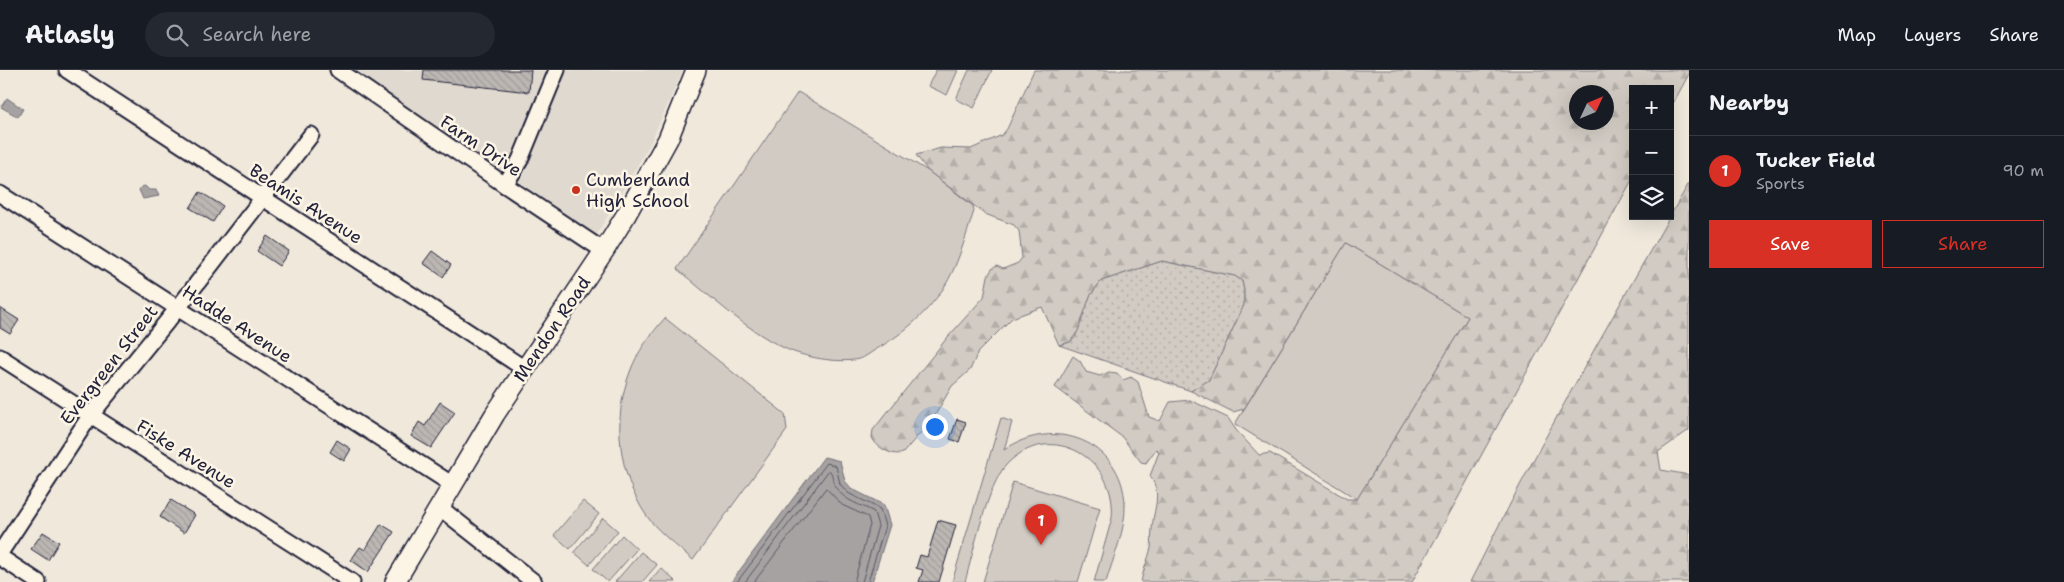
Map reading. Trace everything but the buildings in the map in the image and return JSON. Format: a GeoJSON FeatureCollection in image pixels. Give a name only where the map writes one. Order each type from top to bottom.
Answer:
{"type":"FeatureCollection","features":[{"type":"Feature","properties":{"kind":"main road","name":"Mendon Road"},"geometry":{"type":"LineString","coordinates":[[395,582],[439,507],[525,369],[604,251],[645,183],[668,140],[696,70]]}},
{"type":"Feature","properties":{"kind":"street","name":"Beamis Avenue"},"geometry":{"type":"LineString","coordinates":[[67,70],[525,369]]}},
{"type":"Feature","properties":{"kind":"street","name":"Farm Drive"},"geometry":{"type":"LineString","coordinates":[[338,70],[604,251]]}},
{"type":"Feature","properties":{"kind":"street"},"geometry":{"type":"LineString","coordinates":[[505,185],[520,160],[557,70]]}},
{"type":"Feature","properties":{"kind":"street","name":"Evergreen Street"},"geometry":{"type":"LineString","coordinates":[[0,553],[90,416],[178,308],[311,135]]}},
{"type":"Feature","properties":{"kind":"street","name":"Hadde Avenue"},"geometry":{"type":"LineString","coordinates":[[0,194],[453,485]]}},
{"type":"Feature","properties":{"kind":"street","name":"Fiske Avenue"},"geometry":{"type":"LineString","coordinates":[[0,357],[352,582]]}},
{"type":"Feature","properties":{"kind":"street"},"geometry":{"type":"LineString","coordinates":[[439,507],[534,582]]}},
{"type":"Feature","properties":{"kind":"street"},"geometry":{"type":"LineString","coordinates":[[0,557],[38,582]]}},
{"type":"Feature","properties":{"kind":"shaded area","name":"Cumberland High School"},"geometry":{"type":"Polygon","coordinates":[[[351,70],[683,70],[650,144],[596,236],[351,70]]]}},
{"type":"Feature","properties":{"kind":"green space"},"geometry":{"type":"Polygon","coordinates":[[[936,70],[958,70],[947,95],[928,86],[936,70]]]}},
{"type":"Feature","properties":{"kind":"green space"},"geometry":{"type":"Polygon","coordinates":[[[969,70],[992,70],[974,108],[956,99],[969,70]]]}},
{"type":"Feature","properties":{"kind":"green space"},"geometry":{"type":"Polygon","coordinates":[[[1034,70],[1689,70],[1689,74],[1674,102],[1674,85],[1629,85],[1629,185],[1412,582],[1141,582],[1151,548],[1157,496],[1150,476],[1159,452],[1156,449],[1146,463],[1141,462],[1122,437],[1055,387],[1073,356],[1080,361],[1086,372],[1100,376],[1109,372],[1117,373],[1123,380],[1131,377],[1138,382],[1149,417],[1160,421],[1170,402],[1190,400],[1228,418],[1236,430],[1259,455],[1270,453],[1347,499],[1357,499],[1468,317],[1346,243],[1244,409],[1233,412],[1191,391],[1209,380],[1244,305],[1242,281],[1235,276],[1162,261],[1101,281],[1090,296],[1078,331],[1070,342],[1059,345],[1042,307],[1012,318],[978,352],[970,370],[952,386],[934,417],[903,453],[894,454],[880,448],[872,437],[873,430],[947,338],[984,297],[988,276],[992,269],[997,266],[1003,269],[1018,263],[1022,258],[1019,231],[1014,225],[985,214],[928,171],[916,155],[941,148],[971,149],[1002,135],[1007,129],[1034,70]]]}},
{"type":"Feature","properties":{"kind":"green space"},"geometry":{"type":"Polygon","coordinates":[[[798,92],[928,171],[973,206],[974,211],[957,261],[943,289],[921,316],[904,331],[859,359],[841,361],[821,359],[784,348],[742,322],[677,269],[798,92]]]}},
{"type":"Feature","properties":{"kind":"green space"},"geometry":{"type":"Polygon","coordinates":[[[1689,183],[1689,430],[1658,452],[1661,470],[1689,475],[1689,582],[1470,582],[1549,431],[1605,331],[1668,220],[1674,220],[1674,209],[1689,183]]]}},
{"type":"Feature","properties":{"kind":"green space"},"geometry":{"type":"Polygon","coordinates":[[[1346,243],[1468,317],[1357,499],[1235,424],[1346,243]]]}},
{"type":"Feature","properties":{"kind":"green space"},"geometry":{"type":"Polygon","coordinates":[[[1162,261],[1235,276],[1242,281],[1244,305],[1209,380],[1191,391],[1059,345],[1070,342],[1075,338],[1090,296],[1101,281],[1162,261]]]}},
{"type":"Feature","properties":{"kind":"green space"},"geometry":{"type":"Polygon","coordinates":[[[665,318],[785,414],[787,430],[693,560],[662,533],[646,515],[629,482],[621,445],[621,408],[630,372],[636,357],[665,318]]]}},
{"type":"Feature","properties":{"kind":"green space"},"geometry":{"type":"Polygon","coordinates":[[[1001,418],[1012,422],[1004,450],[1023,440],[1043,435],[1063,435],[1082,440],[1098,450],[1112,464],[1121,482],[1125,514],[1121,534],[1106,582],[1094,582],[1112,518],[1111,497],[1104,478],[1093,463],[1078,452],[1061,446],[1043,445],[1024,451],[1007,464],[1000,473],[987,502],[965,582],[952,582],[1001,418]]]}},
{"type":"Feature","properties":{"kind":"green space"},"geometry":{"type":"Polygon","coordinates":[[[1013,482],[1100,508],[1078,582],[983,582],[1013,482]]]}},
{"type":"Feature","properties":{"kind":"green space"},"geometry":{"type":"Polygon","coordinates":[[[583,501],[599,514],[570,549],[554,535],[583,501]]]}},
{"type":"Feature","properties":{"kind":"green space"},"geometry":{"type":"Polygon","coordinates":[[[603,518],[618,531],[589,565],[574,552],[603,518]]]}},
{"type":"Feature","properties":{"kind":"green space"},"geometry":{"type":"Polygon","coordinates":[[[622,535],[637,549],[608,582],[593,569],[622,535]]]}},
{"type":"Feature","properties":{"kind":"green space"},"geometry":{"type":"Polygon","coordinates":[[[641,552],[657,565],[642,582],[615,582],[641,552]]]}},
{"type":"Feature","properties":{"kind":"green space"},"geometry":{"type":"Polygon","coordinates":[[[661,568],[676,582],[649,582],[661,568]]]}},
{"type":"Feature","properties":{"kind":"water"},"geometry":{"type":"Polygon","coordinates":[[[7,98],[23,109],[18,117],[1,107],[7,98]]]}},
{"type":"Feature","properties":{"kind":"water"},"geometry":{"type":"Polygon","coordinates":[[[145,186],[149,190],[156,190],[159,196],[143,199],[139,190],[145,186]]]}},
{"type":"Feature","properties":{"kind":"water"},"geometry":{"type":"Polygon","coordinates":[[[824,457],[840,461],[845,481],[852,489],[884,505],[890,525],[872,582],[731,582],[824,457]]]}},
{"type":"Feature","properties":{"kind":"place","name":"Cumberland High School"},"geometry":{"type":"Point","coordinates":[576,190]}},
{"type":"Feature","properties":{"kind":"place","name":"Tucker Field"},"geometry":{"type":"Point","coordinates":[1041,545]}}]}
